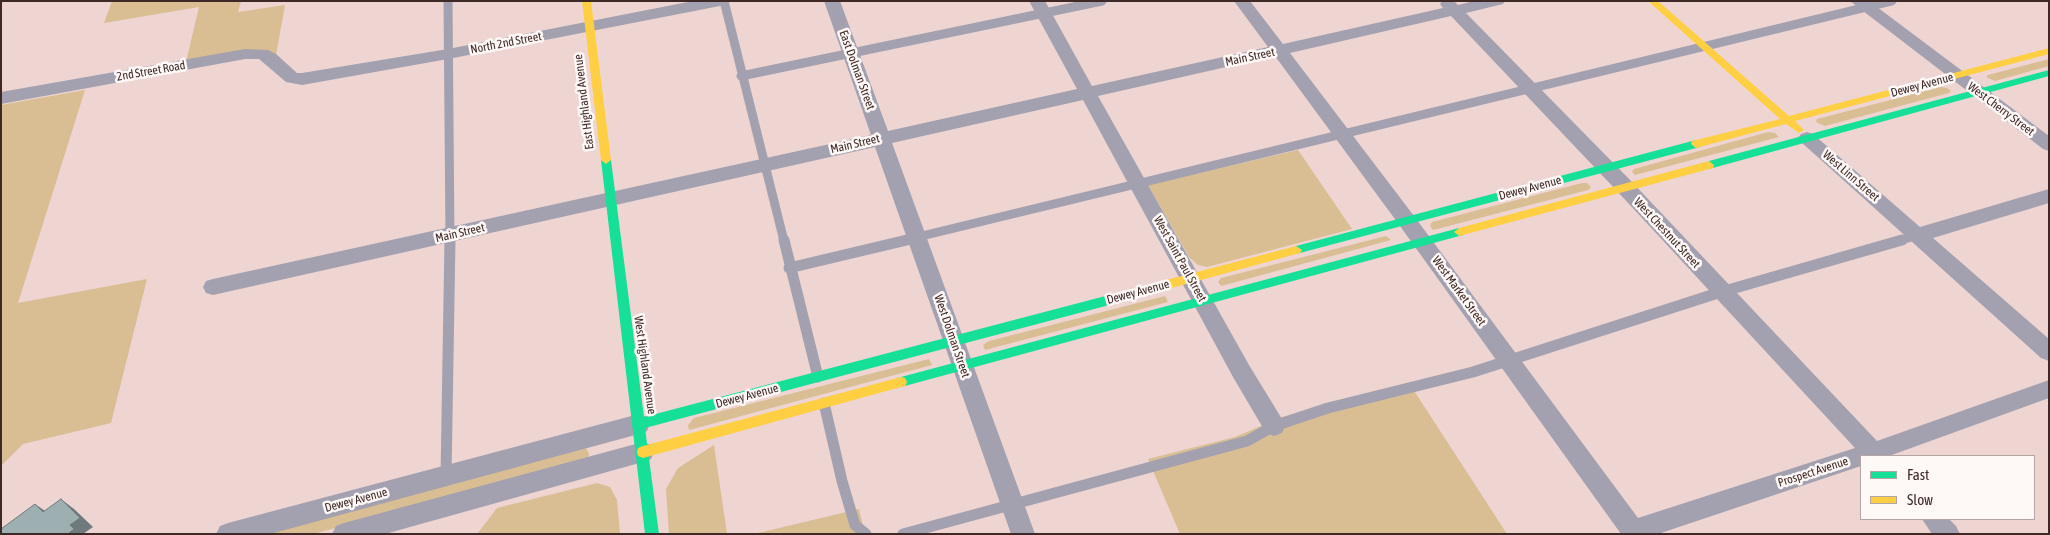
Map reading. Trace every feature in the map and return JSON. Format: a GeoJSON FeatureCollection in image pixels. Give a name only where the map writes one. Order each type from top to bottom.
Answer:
{"type":"FeatureCollection","features":[{"type":"Feature","properties":{"kind":"street","name":"East Highland Avenue"},"geometry":{"type":"LineString","coordinates":[[586,1],[610,199]]}},
{"type":"Feature","properties":{"kind":"street","name":"North 2nd Street"},"geometry":{"type":"LineString","coordinates":[[292,78],[302,79],[448,54],[722,1]]}},
{"type":"Feature","properties":{"kind":"street","name":"East Dolman Street"},"geometry":{"type":"LineString","coordinates":[[832,1],[882,138]]}},
{"type":"Feature","properties":{"kind":"street","name":"West Market Street"},"geometry":{"type":"LineString","coordinates":[[1242,1],[1408,221],[1634,532]]}},
{"type":"Feature","properties":{"kind":"street","name":"Main Street"},"geometry":{"type":"LineString","coordinates":[[213,286],[368,254],[1280,50],[1450,6],[1496,1]]}},
{"type":"Feature","properties":{"kind":"street","name":"West Linn Street"},"geometry":{"type":"LineString","coordinates":[[1652,1],[2049,352]]}},
{"type":"Feature","properties":{"kind":"street","name":"West Cherry Street"},"geometry":{"type":"LineString","coordinates":[[1862,4],[2049,145]]}},
{"type":"Feature","properties":{"kind":"street","name":"West Chestnut Street"},"geometry":{"type":"LineString","coordinates":[[1450,6],[1607,168],[1721,292],[1875,454]]}},
{"type":"Feature","properties":{"kind":"street","name":"West Saint Paul Street"},"geometry":{"type":"LineString","coordinates":[[1040,7],[1241,371],[1274,426]]}},
{"type":"Feature","properties":{"kind":"street","name":"Dewey Avenue"},"geometry":{"type":"LineString","coordinates":[[228,534],[2049,51]]}},
{"type":"Feature","properties":{"kind":"street","name":"2nd Street Road"},"geometry":{"type":"LineString","coordinates":[[1,98],[245,54],[262,54],[270,58],[292,78]]}},
{"type":"Feature","properties":{"kind":"street","name":"Dewey Avenue"},"geometry":{"type":"LineString","coordinates":[[344,534],[1624,186],[2049,73]]}},
{"type":"Feature","properties":{"kind":"street","name":"West Dolman Street"},"geometry":{"type":"LineString","coordinates":[[882,138],[962,365],[1014,504],[1023,534]]}},
{"type":"Feature","properties":{"kind":"street"},"geometry":{"type":"LineString","coordinates":[[1918,235],[2049,196]]}},
{"type":"Feature","properties":{"kind":"street","name":"West Highland Avenue"},"geometry":{"type":"LineString","coordinates":[[610,199],[652,534]]}},
{"type":"Feature","properties":{"kind":"street","name":"Prospect Avenue"},"geometry":{"type":"LineString","coordinates":[[1875,454],[2049,388]]}},
{"type":"Feature","properties":{"kind":"street","name":"Prospect Avenue"},"geometry":{"type":"LineString","coordinates":[[1634,532],[1860,459]]}},
{"type":"Feature","properties":{"kind":"street"},"geometry":{"type":"LineString","coordinates":[[1935,520],[1948,534]]}},
{"type":"Feature","properties":{"kind":"lane"},"geometry":{"type":"LineString","coordinates":[[446,477],[450,235],[448,1]]}},
{"type":"Feature","properties":{"kind":"lane"},"geometry":{"type":"LineString","coordinates":[[722,1],[818,377]]}},
{"type":"Feature","properties":{"kind":"lane"},"geometry":{"type":"LineString","coordinates":[[741,76],[851,53],[1040,7],[1102,1]]}},
{"type":"Feature","properties":{"kind":"lane"},"geometry":{"type":"LineString","coordinates":[[790,268],[1343,136],[1703,46],[1862,4],[1892,1]]}},
{"type":"Feature","properties":{"kind":"lane"},"geometry":{"type":"LineString","coordinates":[[903,534],[1247,441],[1274,426],[1328,408],[1473,372],[1721,292],[1918,235]]}},
{"type":"Feature","properties":{"kind":"lane"},"geometry":{"type":"LineString","coordinates":[[824,403],[842,480],[855,525],[866,534]]}},
{"type":"Feature","properties":{"kind":"shaded area"},"geometry":{"type":"Polygon","coordinates":[[[112,1],[241,1],[238,12],[285,5],[276,55],[186,62],[199,7],[104,23],[112,1]]]}},
{"type":"Feature","properties":{"kind":"shaded area"},"geometry":{"type":"Polygon","coordinates":[[[2049,59],[2049,66],[1995,81],[1986,77],[1988,75],[2049,59]]]}},
{"type":"Feature","properties":{"kind":"shaded area"},"geometry":{"type":"Polygon","coordinates":[[[1941,87],[1951,91],[1825,126],[1816,122],[1817,119],[1941,87]]]}},
{"type":"Feature","properties":{"kind":"shaded area"},"geometry":{"type":"Polygon","coordinates":[[[85,90],[18,303],[147,279],[111,423],[23,444],[1,466],[1,105],[85,90]]]}},
{"type":"Feature","properties":{"kind":"shaded area"},"geometry":{"type":"Polygon","coordinates":[[[1768,132],[1775,133],[1779,137],[1635,175],[1632,172],[1634,169],[1768,132]]]}},
{"type":"Feature","properties":{"kind":"shaded area"},"geometry":{"type":"Polygon","coordinates":[[[1298,150],[1352,229],[1207,267],[1198,265],[1189,257],[1148,185],[1298,150]]]}},
{"type":"Feature","properties":{"kind":"shaded area"},"geometry":{"type":"Polygon","coordinates":[[[1587,183],[1591,187],[1588,190],[1433,230],[1430,226],[1432,222],[1587,183]]]}},
{"type":"Feature","properties":{"kind":"shaded area"},"geometry":{"type":"Polygon","coordinates":[[[1386,236],[1391,240],[1221,286],[1218,282],[1221,278],[1386,236]]]}},
{"type":"Feature","properties":{"kind":"shaded area"},"geometry":{"type":"Polygon","coordinates":[[[1165,296],[1168,302],[985,350],[983,345],[989,341],[1165,296]]]}},
{"type":"Feature","properties":{"kind":"shaded area"},"geometry":{"type":"Polygon","coordinates":[[[929,359],[932,365],[689,430],[688,425],[694,418],[929,359]]]}},
{"type":"Feature","properties":{"kind":"shaded area"},"geometry":{"type":"Polygon","coordinates":[[[1409,383],[1507,534],[1180,534],[1148,459],[1235,437],[1282,417],[1409,383]]]}},
{"type":"Feature","properties":{"kind":"shaded area"},"geometry":{"type":"Polygon","coordinates":[[[714,445],[727,534],[669,534],[666,489],[678,468],[714,445]]]}},
{"type":"Feature","properties":{"kind":"shaded area"},"geometry":{"type":"Polygon","coordinates":[[[586,448],[589,454],[588,461],[313,534],[263,534],[586,448]]]}},
{"type":"Feature","properties":{"kind":"shaded area"},"geometry":{"type":"Polygon","coordinates":[[[597,483],[610,487],[617,500],[620,534],[477,534],[497,508],[597,483]]]}},
{"type":"Feature","properties":{"kind":"shaded area"},"geometry":{"type":"Polygon","coordinates":[[[859,509],[865,534],[756,534],[758,533],[859,509]]]}},
{"type":"Feature","properties":{"kind":"building"},"geometry":{"type":"Polygon","coordinates":[[[61,499],[80,518],[70,525],[74,529],[68,534],[1,534],[1,529],[35,504],[43,512],[61,499]]]}},
{"type":"Feature","properties":{"kind":"traffic: fast"},"geometry":{"type":"LineString","coordinates":[[1709,165],[2049,73]]}},
{"type":"Feature","properties":{"kind":"traffic: fast"},"geometry":{"type":"LineString","coordinates":[[1296,250],[1696,144]]}},
{"type":"Feature","properties":{"kind":"traffic: fast"},"geometry":{"type":"LineString","coordinates":[[606,160],[652,534]]}},
{"type":"Feature","properties":{"kind":"traffic: fast"},"geometry":{"type":"LineString","coordinates":[[901,382],[1459,232]]}},
{"type":"Feature","properties":{"kind":"traffic: fast"},"geometry":{"type":"LineString","coordinates":[[639,424],[1113,299]]}},
{"type":"Feature","properties":{"kind":"traffic: slow"},"geometry":{"type":"LineString","coordinates":[[586,1],[606,160]]}},
{"type":"Feature","properties":{"kind":"traffic: slow"},"geometry":{"type":"LineString","coordinates":[[1652,1],[1799,130]]}},
{"type":"Feature","properties":{"kind":"traffic: slow"},"geometry":{"type":"LineString","coordinates":[[1696,144],[2049,51]]}},
{"type":"Feature","properties":{"kind":"traffic: slow"},"geometry":{"type":"LineString","coordinates":[[1459,232],[1709,165]]}},
{"type":"Feature","properties":{"kind":"traffic: slow"},"geometry":{"type":"LineString","coordinates":[[1113,299],[1296,250]]}},
{"type":"Feature","properties":{"kind":"traffic: slow"},"geometry":{"type":"LineString","coordinates":[[643,452],[901,382]]}}]}
